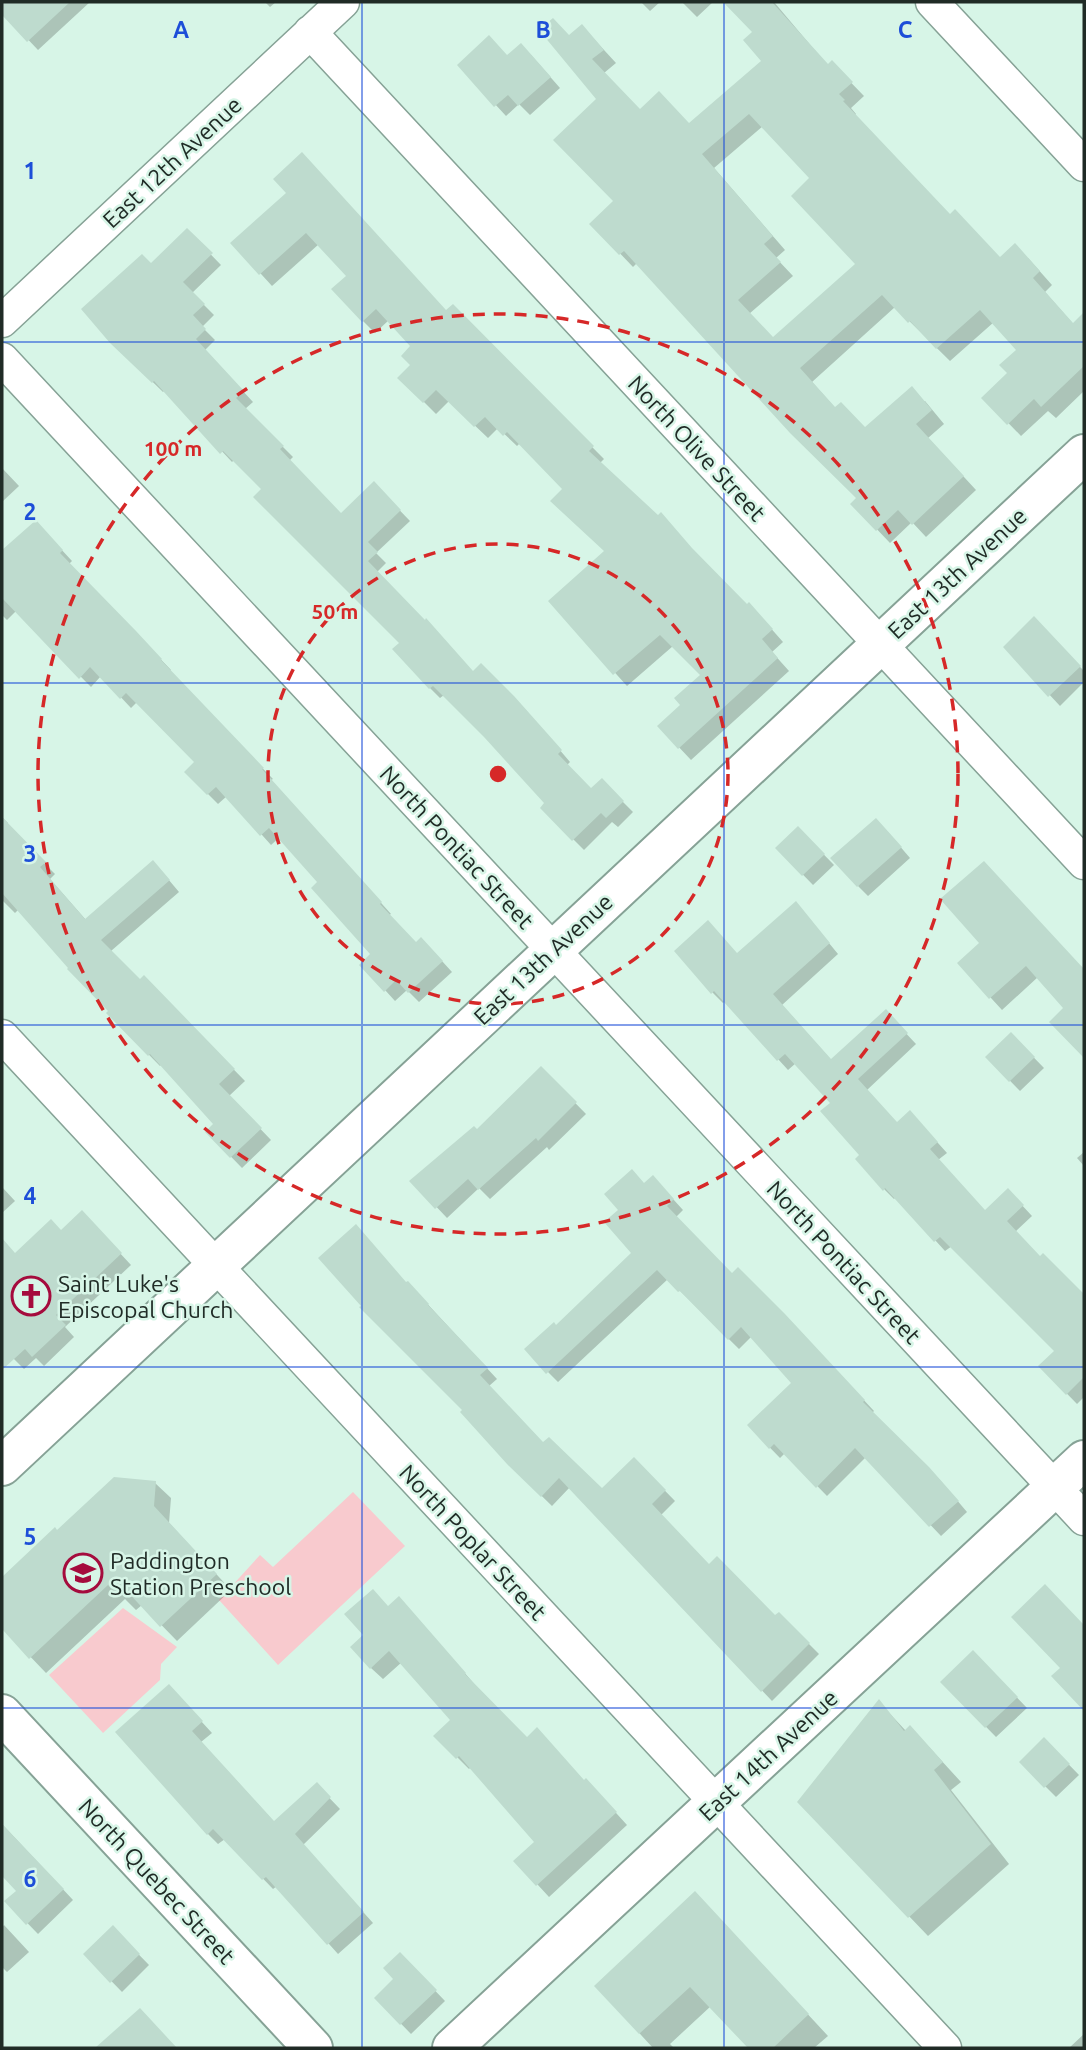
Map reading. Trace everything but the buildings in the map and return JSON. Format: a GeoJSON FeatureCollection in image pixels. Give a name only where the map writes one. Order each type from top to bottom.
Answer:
{"type":"FeatureCollection","features":[{"type":"Feature","properties":{"kind":"main road","name":"East 13th Avenue"},"geometry":{"type":"LineString","coordinates":[[2,1466],[1084,454]]}},
{"type":"Feature","properties":{"kind":"main road","name":"East 14th Avenue"},"geometry":{"type":"LineString","coordinates":[[452,2048],[1084,1460]]}},
{"type":"Feature","properties":{"kind":"main road","name":"North Quebec Street"},"geometry":{"type":"LineString","coordinates":[[2,1714],[313,2048]]}},
{"type":"Feature","properties":{"kind":"street","name":"East 12th Avenue"},"geometry":{"type":"LineString","coordinates":[[2,321],[343,2]]}},
{"type":"Feature","properties":{"kind":"street"},"geometry":{"type":"LineString","coordinates":[[932,2],[1084,164]]}},
{"type":"Feature","properties":{"kind":"street","name":"North Olive Street"},"geometry":{"type":"LineString","coordinates":[[310,32],[1084,863]]}},
{"type":"Feature","properties":{"kind":"street","name":"North Pontiac Street"},"geometry":{"type":"LineString","coordinates":[[2,359],[1084,1519]]}},
{"type":"Feature","properties":{"kind":"street","name":"North Poplar Street"},"geometry":{"type":"LineString","coordinates":[[2,1036],[945,2048]]}},
{"type":"Feature","properties":{"kind":"shaded area"},"geometry":{"type":"Polygon","coordinates":[[[353,1492],[405,1546],[278,1665],[219,1600],[260,1555],[273,1567],[353,1492]]]}},
{"type":"Feature","properties":{"kind":"shaded area"},"geometry":{"type":"Polygon","coordinates":[[[123,1608],[177,1647],[161,1664],[160,1680],[103,1733],[49,1675],[123,1608]]]}},
{"type":"Feature","properties":{"kind":"place","name":"Saint Luke's Episcopal Church"},"geometry":{"type":"Point","coordinates":[31,1296]}},
{"type":"Feature","properties":{"kind":"place","name":"Paddington Station Preschool"},"geometry":{"type":"Point","coordinates":[83,1573]}}]}
